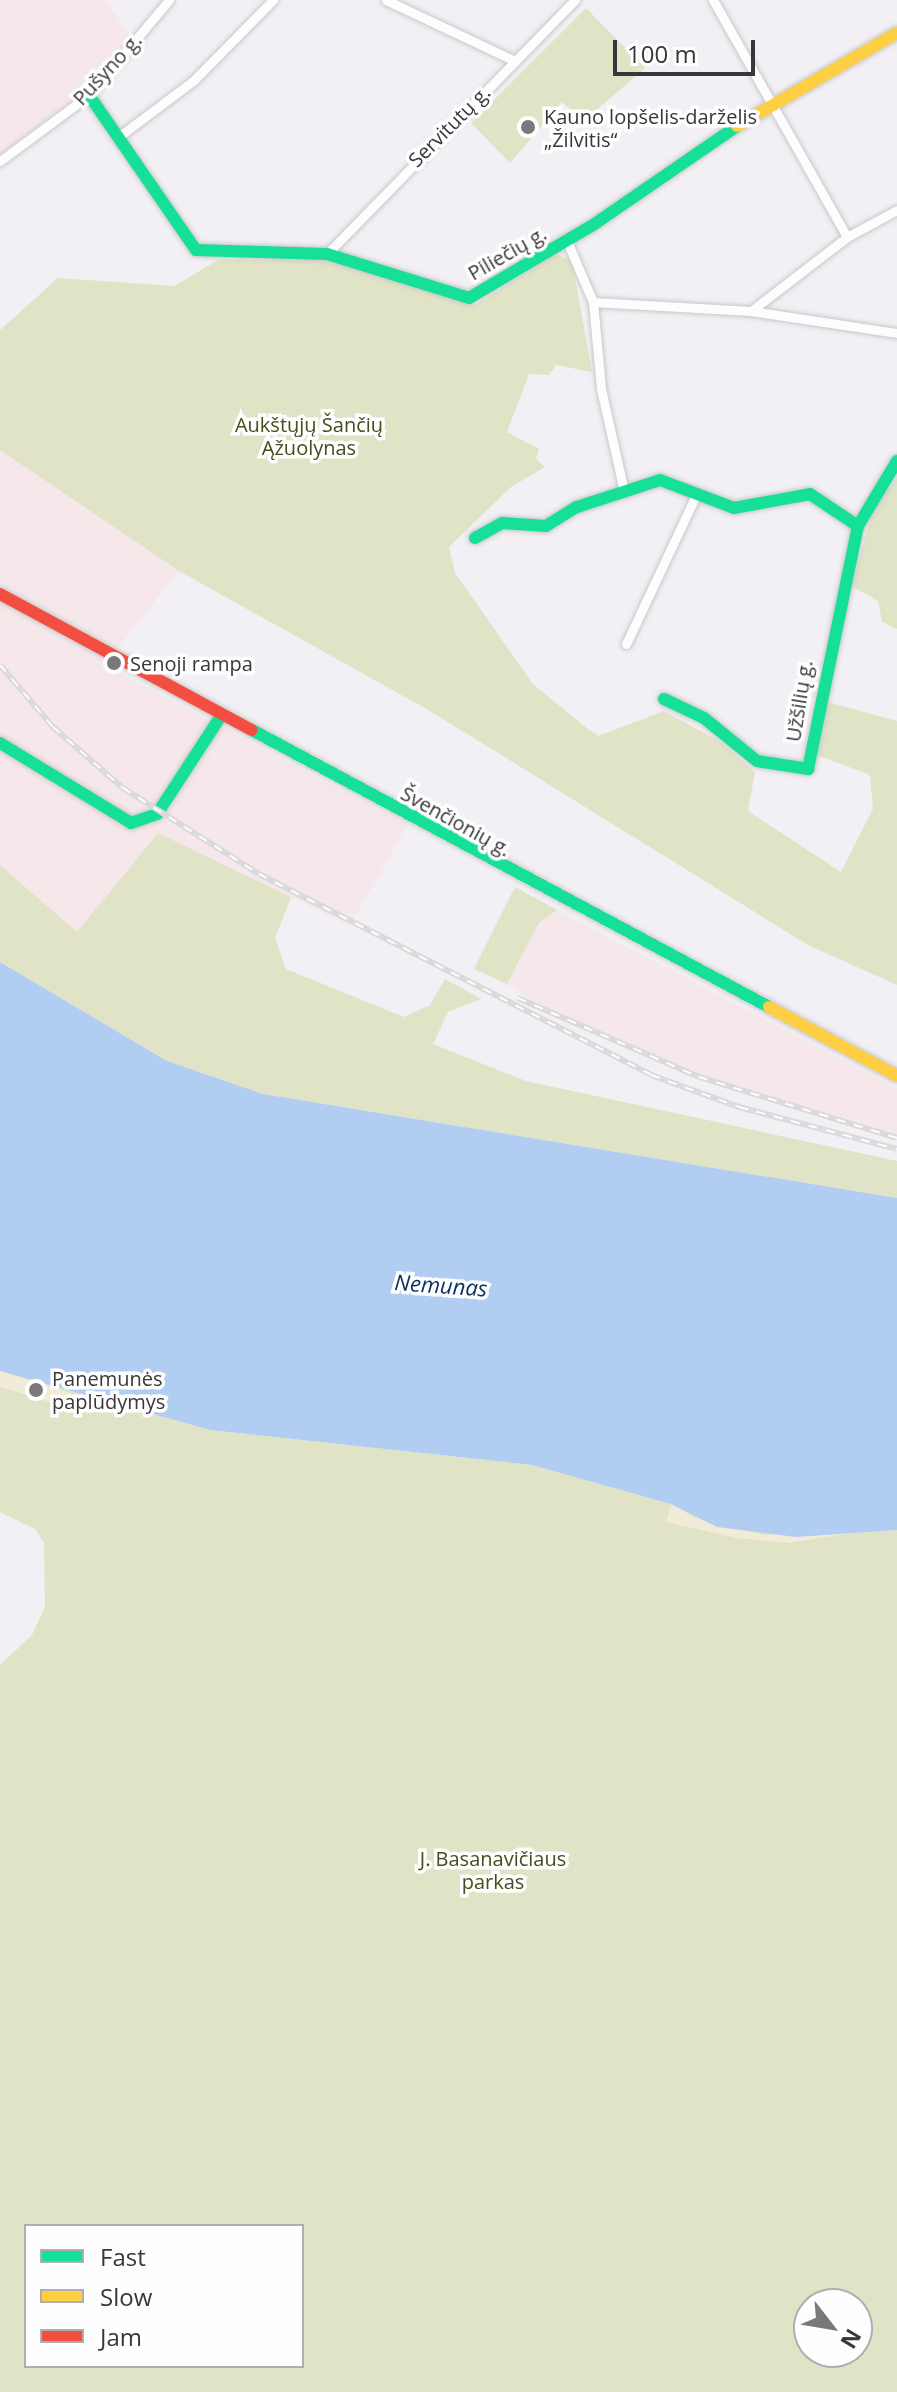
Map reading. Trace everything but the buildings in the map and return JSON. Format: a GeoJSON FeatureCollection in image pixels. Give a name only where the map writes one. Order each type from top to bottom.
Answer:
{"type":"FeatureCollection","features":[{"type":"Feature","properties":{"kind":"street","name":"Pušyno g."},"geometry":{"type":"LineString","coordinates":[[0,161],[89,95],[157,4],[169,0]]}},
{"type":"Feature","properties":{"kind":"street"},"geometry":{"type":"LineString","coordinates":[[121,135],[193,81],[273,0]]}},
{"type":"Feature","properties":{"kind":"street"},"geometry":{"type":"LineString","coordinates":[[386,0],[515,61]]}},
{"type":"Feature","properties":{"kind":"street","name":"Servitutų g."},"geometry":{"type":"LineString","coordinates":[[327,254],[575,0]]}},
{"type":"Feature","properties":{"kind":"street"},"geometry":{"type":"LineString","coordinates":[[713,0],[768,104],[847,237]]}},
{"type":"Feature","properties":{"kind":"street"},"geometry":{"type":"LineString","coordinates":[[567,241],[768,104],[897,33]]}},
{"type":"Feature","properties":{"kind":"street","name":"Piliečių g."},"geometry":{"type":"LineString","coordinates":[[89,95],[121,135],[196,250],[327,254],[469,298],[567,241],[593,302],[601,389],[624,491]]}},
{"type":"Feature","properties":{"kind":"street"},"geometry":{"type":"LineString","coordinates":[[751,311],[847,237],[897,210]]}},
{"type":"Feature","properties":{"kind":"street"},"geometry":{"type":"LineString","coordinates":[[593,302],[751,311],[897,333]]}},
{"type":"Feature","properties":{"kind":"street","name":"Užšilių g."},"geometry":{"type":"LineString","coordinates":[[664,699],[704,718],[757,761],[808,769],[858,526],[897,461]]}},
{"type":"Feature","properties":{"kind":"street"},"geometry":{"type":"LineString","coordinates":[[475,538],[502,523],[546,526],[624,491],[660,480],[696,495],[747,508],[803,493],[858,526]]}},
{"type":"Feature","properties":{"kind":"street"},"geometry":{"type":"LineString","coordinates":[[626,644],[696,495]]}},
{"type":"Feature","properties":{"kind":"street","name":"Švenčionių g."},"geometry":{"type":"LineString","coordinates":[[0,594],[221,716],[897,1076]]}},
{"type":"Feature","properties":{"kind":"street"},"geometry":{"type":"LineString","coordinates":[[0,743],[131,823],[157,814],[221,716]]}},
{"type":"Feature","properties":{"kind":"shaded area"},"geometry":{"type":"Polygon","coordinates":[[[0,0],[105,0],[131,36],[93,84],[0,155],[0,0]]]}},
{"type":"Feature","properties":{"kind":"shaded area"},"geometry":{"type":"Polygon","coordinates":[[[0,450],[179,571],[104,665],[408,825],[350,926],[158,833],[77,932],[0,865],[0,450]]]}},
{"type":"Feature","properties":{"kind":"shaded area"},"geometry":{"type":"Polygon","coordinates":[[[557,910],[897,1089],[897,1135],[718,1086],[563,1019],[507,984],[539,923],[557,910]]]}},
{"type":"Feature","properties":{"kind":"green space"},"geometry":{"type":"Polygon","coordinates":[[[586,8],[645,68],[584,121],[562,102],[510,163],[471,123],[586,8]]]}},
{"type":"Feature","properties":{"kind":"green space","name":"Aukštųjų Šančių Ąžuolynas"},"geometry":{"type":"Polygon","coordinates":[[[555,254],[572,261],[592,372],[556,365],[549,375],[529,374],[507,432],[539,449],[536,459],[545,467],[511,487],[449,547],[455,573],[533,684],[589,730],[598,736],[664,711],[722,743],[755,772],[748,811],[841,872],[873,809],[870,775],[817,755],[828,702],[897,721],[897,985],[808,945],[430,711],[179,571],[0,450],[0,330],[58,278],[174,286],[218,260],[324,259],[475,305],[555,254]]]}},
{"type":"Feature","properties":{"kind":"green space"},"geometry":{"type":"Polygon","coordinates":[[[897,478],[897,629],[882,622],[878,601],[852,586],[873,509],[897,478]]]}},
{"type":"Feature","properties":{"kind":"green space"},"geometry":{"type":"Polygon","coordinates":[[[158,833],[291,897],[275,938],[286,969],[404,1017],[430,1005],[445,979],[481,999],[448,1012],[433,1044],[526,1081],[897,1161],[897,1198],[263,1094],[167,1061],[0,962],[0,865],[77,932],[158,833]]]}},
{"type":"Feature","properties":{"kind":"green space"},"geometry":{"type":"Polygon","coordinates":[[[515,887],[557,910],[539,923],[507,984],[474,969],[515,887]]]}},
{"type":"Feature","properties":{"kind":"green space","name":"J. Basanavičiaus parkas"},"geometry":{"type":"Polygon","coordinates":[[[0,1371],[210,1430],[532,1465],[672,1504],[717,1527],[796,1537],[897,1530],[897,2392],[0,2392],[0,1665],[32,1635],[45,1607],[44,1543],[35,1529],[0,1512],[0,1371]]]}},
{"type":"Feature","properties":{"kind":"sand","name":"Panemunės paplūdymys"},"geometry":{"type":"Polygon","coordinates":[[[0,1371],[73,1394],[62,1406],[0,1387],[0,1371]]]}},
{"type":"Feature","properties":{"kind":"sand"},"geometry":{"type":"Polygon","coordinates":[[[672,1504],[695,1518],[763,1535],[871,1530],[789,1543],[737,1538],[666,1522],[672,1504]]]}},
{"type":"Feature","properties":{"kind":"water","name":"Nemunas"},"geometry":{"type":"Polygon","coordinates":[[[0,962],[167,1061],[263,1094],[897,1198],[897,1530],[796,1537],[717,1527],[671,1504],[532,1465],[210,1430],[0,1371],[0,962]]]}},
{"type":"Feature","properties":{"kind":"railway"},"geometry":{"type":"LineString","coordinates":[[0,665],[53,727],[123,788],[259,874],[651,1075],[739,1107],[897,1149]]}},
{"type":"Feature","properties":{"kind":"railway"},"geometry":{"type":"LineString","coordinates":[[518,998],[699,1077],[897,1138]]}},
{"type":"Feature","properties":{"kind":"traffic: fast"},"geometry":{"type":"LineString","coordinates":[[89,95],[196,250],[327,254],[469,298],[593,225],[737,126]]}},
{"type":"Feature","properties":{"kind":"traffic: fast"},"geometry":{"type":"LineString","coordinates":[[664,699],[704,718],[757,761],[808,769],[858,526],[897,461]]}},
{"type":"Feature","properties":{"kind":"traffic: fast"},"geometry":{"type":"LineString","coordinates":[[475,538],[502,523],[546,526],[577,507],[660,480],[734,508],[810,494],[858,526]]}},
{"type":"Feature","properties":{"kind":"traffic: fast"},"geometry":{"type":"LineString","coordinates":[[0,743],[131,823],[157,814],[221,716]]}},
{"type":"Feature","properties":{"kind":"traffic: fast"},"geometry":{"type":"LineString","coordinates":[[252,730],[769,1007]]}},
{"type":"Feature","properties":{"kind":"traffic: slow"},"geometry":{"type":"LineString","coordinates":[[737,126],[897,33]]}},
{"type":"Feature","properties":{"kind":"traffic: slow"},"geometry":{"type":"LineString","coordinates":[[769,1007],[897,1076]]}},
{"type":"Feature","properties":{"kind":"traffic: jam"},"geometry":{"type":"LineString","coordinates":[[0,594],[252,730]]}},
{"type":"Feature","properties":{"kind":"place","name":"Kauno lopšelis-darželis „Žilvitis“"},"geometry":{"type":"Point","coordinates":[528,127]}},
{"type":"Feature","properties":{"kind":"place","name":"Senoji rampa"},"geometry":{"type":"Point","coordinates":[114,663]}},
{"type":"Feature","properties":{"kind":"place","name":"Panemunės paplūdymys"},"geometry":{"type":"Point","coordinates":[36,1390]}}]}
